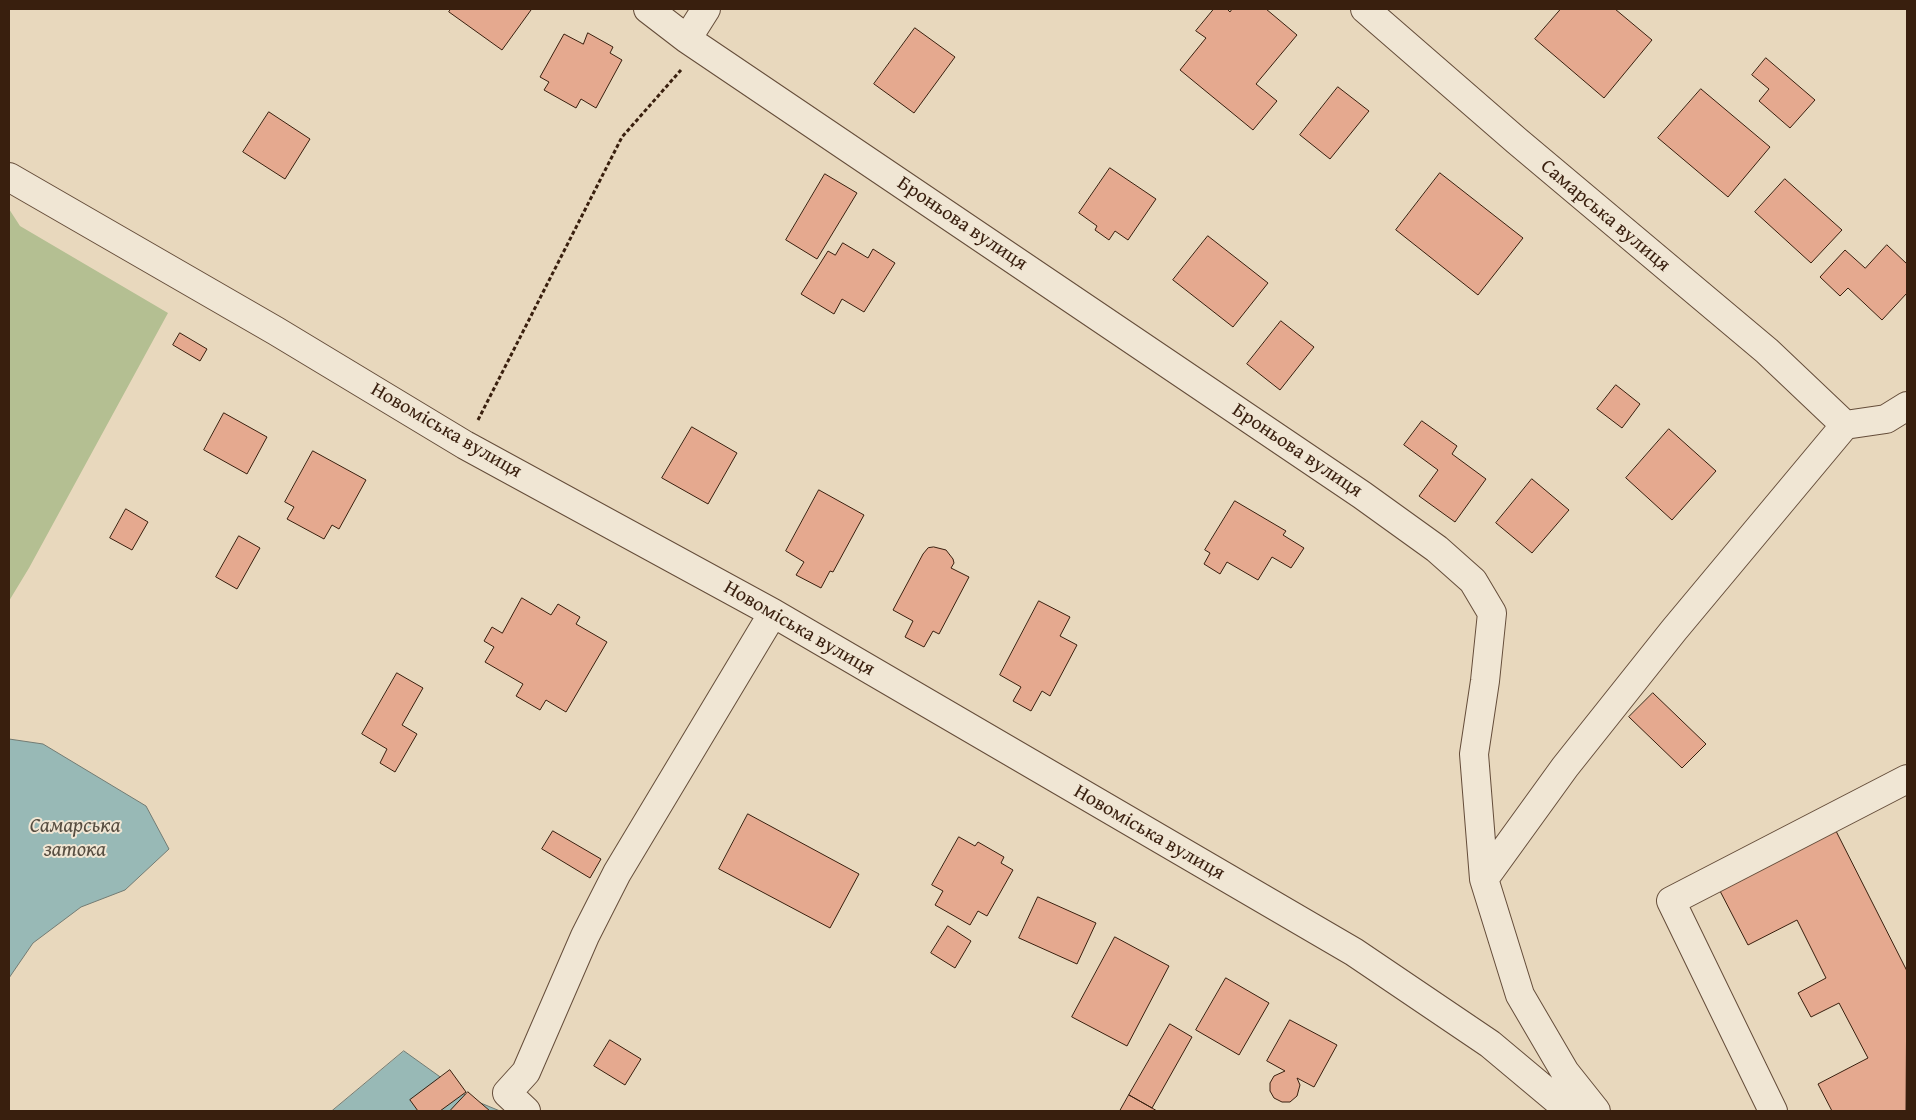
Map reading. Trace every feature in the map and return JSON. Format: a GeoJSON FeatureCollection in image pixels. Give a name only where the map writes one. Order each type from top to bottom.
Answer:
{"type":"FeatureCollection","features":[{"type":"Feature","properties":{"kind":"street","name":"Броньова вулиця"},"geometry":{"type":"LineString","coordinates":[[648,9],[687,39],[1354,490],[1437,549],[1473,581],[1492,613],[1485,681],[1474,754],[1484,879],[1520,995],[1565,1072],[1596,1111]]}},
{"type":"Feature","properties":{"kind":"street"},"geometry":{"type":"LineString","coordinates":[[687,39],[706,9]]}},
{"type":"Feature","properties":{"kind":"street","name":"Самарська вулиця"},"geometry":{"type":"LineString","coordinates":[[1365,9],[1525,148],[1767,351],[1845,425]]}},
{"type":"Feature","properties":{"kind":"street","name":"Новоміська вулиця"},"geometry":{"type":"LineString","coordinates":[[9,177],[276,330],[465,445],[773,613],[1354,952],[1490,1044],[1570,1111]]}},
{"type":"Feature","properties":{"kind":"street"},"geometry":{"type":"LineString","coordinates":[[1484,879],[1571,759],[1674,630],[1845,425],[1886,418],[1907,406]]}},
{"type":"Feature","properties":{"kind":"street"},"geometry":{"type":"LineString","coordinates":[[526,1111],[507,1093],[526,1072],[585,936],[617,873],[773,613]]}},
{"type":"Feature","properties":{"kind":"street"},"geometry":{"type":"LineString","coordinates":[[1773,1111],[1671,902],[1907,779]]}},
{"type":"Feature","properties":{"kind":"path"},"geometry":{"type":"LineString","coordinates":[[465,445],[622,137],[678,71],[701,62],[722,62]]}},
{"type":"Feature","properties":{"kind":"green space"},"geometry":{"type":"Polygon","coordinates":[[[9,209],[20,226],[168,313],[29,568],[9,601],[9,209]]]}},
{"type":"Feature","properties":{"kind":"water","name":"Самарська затока"},"geometry":{"type":"Polygon","coordinates":[[[9,739],[43,744],[146,806],[169,849],[125,890],[81,907],[33,943],[9,978],[9,739]]]}},
{"type":"Feature","properties":{"kind":"water"},"geometry":{"type":"Polygon","coordinates":[[[404,1051],[471,1099],[500,1111],[332,1111],[404,1051]]]}},
{"type":"Feature","properties":{"kind":"building"},"geometry":{"type":"Polygon","coordinates":[[[451,9],[531,10],[502,50],[449,12],[451,9]]]}},
{"type":"Feature","properties":{"kind":"building"},"geometry":{"type":"Polygon","coordinates":[[[1214,9],[1227,9],[1230,12],[1232,9],[1266,9],[1297,35],[1256,84],[1277,101],[1253,130],[1180,70],[1206,38],[1196,31],[1214,9]]]}},
{"type":"Feature","properties":{"kind":"building"},"geometry":{"type":"Polygon","coordinates":[[[1561,9],[1615,9],[1652,40],[1604,98],[1535,39],[1561,9]]]}},
{"type":"Feature","properties":{"kind":"building"},"geometry":{"type":"Polygon","coordinates":[[[915,28],[955,57],[914,113],[874,84],[915,28]]]}},
{"type":"Feature","properties":{"kind":"building"},"geometry":{"type":"Polygon","coordinates":[[[588,33],[613,47],[610,53],[622,60],[596,108],[581,99],[576,108],[544,90],[549,82],[540,77],[564,34],[583,44],[588,33]]]}},
{"type":"Feature","properties":{"kind":"building"},"geometry":{"type":"Polygon","coordinates":[[[1766,58],[1815,100],[1790,128],[1759,101],[1769,89],[1752,75],[1766,58]]]}},
{"type":"Feature","properties":{"kind":"building"},"geometry":{"type":"Polygon","coordinates":[[[1338,87],[1369,111],[1330,159],[1300,135],[1338,87]]]}},
{"type":"Feature","properties":{"kind":"building"},"geometry":{"type":"Polygon","coordinates":[[[1701,89],[1770,147],[1728,197],[1658,138],[1701,89]]]}},
{"type":"Feature","properties":{"kind":"building"},"geometry":{"type":"Polygon","coordinates":[[[269,112],[310,139],[285,179],[243,152],[269,112]]]}},
{"type":"Feature","properties":{"kind":"building"},"geometry":{"type":"Polygon","coordinates":[[[1110,168],[1156,199],[1128,240],[1115,231],[1109,240],[1095,230],[1097,226],[1079,213],[1110,168]]]}},
{"type":"Feature","properties":{"kind":"building"},"geometry":{"type":"Polygon","coordinates":[[[1440,173],[1523,238],[1478,295],[1396,230],[1440,173]]]}},
{"type":"Feature","properties":{"kind":"building"},"geometry":{"type":"Polygon","coordinates":[[[825,174],[857,193],[817,259],[786,240],[825,174]]]}},
{"type":"Feature","properties":{"kind":"building"},"geometry":{"type":"Polygon","coordinates":[[[1785,179],[1842,230],[1811,263],[1755,212],[1785,179]]]}},
{"type":"Feature","properties":{"kind":"building"},"geometry":{"type":"Polygon","coordinates":[[[1208,236],[1268,283],[1233,327],[1173,280],[1208,236]]]}},
{"type":"Feature","properties":{"kind":"building"},"geometry":{"type":"Polygon","coordinates":[[[843,243],[868,258],[873,249],[895,263],[864,312],[842,299],[834,314],[801,294],[828,251],[835,255],[843,243]]]}},
{"type":"Feature","properties":{"kind":"building"},"geometry":{"type":"Polygon","coordinates":[[[1887,245],[1907,264],[1907,293],[1882,320],[1848,288],[1840,296],[1820,277],[1845,250],[1865,268],[1887,245]]]}},
{"type":"Feature","properties":{"kind":"building"},"geometry":{"type":"Polygon","coordinates":[[[1281,321],[1314,347],[1280,390],[1247,364],[1281,321]]]}},
{"type":"Feature","properties":{"kind":"building"},"geometry":{"type":"Polygon","coordinates":[[[180,333],[207,349],[200,361],[173,345],[180,333]]]}},
{"type":"Feature","properties":{"kind":"building"},"geometry":{"type":"Polygon","coordinates":[[[1616,385],[1640,404],[1622,428],[1597,409],[1616,385]]]}},
{"type":"Feature","properties":{"kind":"building"},"geometry":{"type":"Polygon","coordinates":[[[224,413],[267,437],[247,474],[204,450],[224,413]]]}},
{"type":"Feature","properties":{"kind":"building"},"geometry":{"type":"Polygon","coordinates":[[[1422,421],[1457,446],[1452,454],[1486,479],[1455,522],[1419,496],[1438,470],[1404,445],[1422,421]]]}},
{"type":"Feature","properties":{"kind":"building"},"geometry":{"type":"Polygon","coordinates":[[[692,427],[737,453],[708,504],[662,478],[692,427]]]}},
{"type":"Feature","properties":{"kind":"building"},"geometry":{"type":"Polygon","coordinates":[[[1669,429],[1716,471],[1672,520],[1626,478],[1669,429]]]}},
{"type":"Feature","properties":{"kind":"building"},"geometry":{"type":"Polygon","coordinates":[[[313,451],[366,480],[339,529],[332,525],[324,539],[287,519],[294,507],[285,502],[313,451]]]}},
{"type":"Feature","properties":{"kind":"building"},"geometry":{"type":"Polygon","coordinates":[[[1532,479],[1569,510],[1532,553],[1496,523],[1532,479]]]}},
{"type":"Feature","properties":{"kind":"building"},"geometry":{"type":"Polygon","coordinates":[[[819,490],[864,515],[833,572],[830,571],[821,588],[796,575],[804,562],[786,551],[819,490]]]}},
{"type":"Feature","properties":{"kind":"building"},"geometry":{"type":"Polygon","coordinates":[[[1235,501],[1286,531],[1283,535],[1304,548],[1291,568],[1272,557],[1258,580],[1227,562],[1220,574],[1204,564],[1210,553],[1205,550],[1235,501]]]}},
{"type":"Feature","properties":{"kind":"building"},"geometry":{"type":"Polygon","coordinates":[[[126,509],[148,522],[132,550],[110,538],[126,509]]]}},
{"type":"Feature","properties":{"kind":"building"},"geometry":{"type":"Polygon","coordinates":[[[239,536],[260,548],[237,589],[216,577],[239,536]]]}},
{"type":"Feature","properties":{"kind":"building"},"geometry":{"type":"Polygon","coordinates":[[[934,547],[946,550],[953,559],[954,563],[951,568],[969,577],[939,634],[933,631],[924,647],[905,637],[913,621],[893,610],[923,554],[928,548],[934,547]]]}},
{"type":"Feature","properties":{"kind":"building"},"geometry":{"type":"Polygon","coordinates":[[[522,598],[551,615],[558,604],[580,617],[576,624],[607,642],[566,712],[546,700],[540,710],[516,696],[523,684],[485,662],[494,647],[484,641],[492,627],[502,633],[522,598]]]}},
{"type":"Feature","properties":{"kind":"building"},"geometry":{"type":"Polygon","coordinates":[[[1039,601],[1070,617],[1060,636],[1077,645],[1050,696],[1042,691],[1031,711],[1013,701],[1021,687],[1000,675],[1039,601]]]}},
{"type":"Feature","properties":{"kind":"building"},"geometry":{"type":"Polygon","coordinates":[[[397,673],[423,688],[402,725],[417,734],[395,772],[380,763],[387,749],[362,734],[397,673]]]}},
{"type":"Feature","properties":{"kind":"building"},"geometry":{"type":"Polygon","coordinates":[[[1653,693],[1706,744],[1682,768],[1629,717],[1653,693]]]}},
{"type":"Feature","properties":{"kind":"building"},"geometry":{"type":"Polygon","coordinates":[[[748,814],[859,874],[830,928],[719,869],[748,814]]]}},
{"type":"Feature","properties":{"kind":"building"},"geometry":{"type":"Polygon","coordinates":[[[553,831],[601,859],[590,878],[542,849],[553,831]]]}},
{"type":"Feature","properties":{"kind":"building"},"geometry":{"type":"Polygon","coordinates":[[[1836,831],[1907,971],[1906,1111],[1832,1111],[1818,1084],[1868,1058],[1839,1003],[1811,1017],[1798,993],[1826,978],[1797,920],[1748,945],[1720,891],[1836,831]]]}},
{"type":"Feature","properties":{"kind":"building"},"geometry":{"type":"Polygon","coordinates":[[[959,837],[975,846],[978,842],[1004,857],[1001,863],[1013,870],[987,916],[978,911],[970,925],[935,905],[943,891],[932,885],[959,837]]]}},
{"type":"Feature","properties":{"kind":"building"},"geometry":{"type":"Polygon","coordinates":[[[1038,897],[1096,923],[1077,964],[1019,938],[1038,897]]]}},
{"type":"Feature","properties":{"kind":"building"},"geometry":{"type":"Polygon","coordinates":[[[948,926],[971,941],[955,968],[931,953],[948,926]]]}},
{"type":"Feature","properties":{"kind":"building"},"geometry":{"type":"Polygon","coordinates":[[[1115,937],[1169,966],[1127,1046],[1072,1017],[1115,937]]]}},
{"type":"Feature","properties":{"kind":"building"},"geometry":{"type":"Polygon","coordinates":[[[1226,978],[1269,1003],[1239,1055],[1196,1030],[1226,978]]]}},
{"type":"Feature","properties":{"kind":"building"},"geometry":{"type":"Polygon","coordinates":[[[1290,1020],[1337,1045],[1314,1087],[1297,1078],[1300,1085],[1297,1096],[1290,1102],[1282,1102],[1274,1098],[1270,1091],[1270,1083],[1274,1076],[1285,1071],[1267,1061],[1290,1020]]]}},
{"type":"Feature","properties":{"kind":"building"},"geometry":{"type":"Polygon","coordinates":[[[1170,1024],[1192,1037],[1152,1108],[1129,1095],[1170,1024]]]}},
{"type":"Feature","properties":{"kind":"building"},"geometry":{"type":"Polygon","coordinates":[[[610,1040],[641,1059],[625,1085],[594,1066],[610,1040]]]}},
{"type":"Feature","properties":{"kind":"building"},"geometry":{"type":"Polygon","coordinates":[[[450,1070],[466,1092],[440,1111],[418,1111],[410,1100],[450,1070]]]}},
{"type":"Feature","properties":{"kind":"building"},"geometry":{"type":"Polygon","coordinates":[[[468,1092],[490,1111],[450,1111],[468,1092]]]}},
{"type":"Feature","properties":{"kind":"building"},"geometry":{"type":"Polygon","coordinates":[[[1129,1095],[1152,1108],[1157,1111],[1120,1111],[1129,1095]]]}}]}
